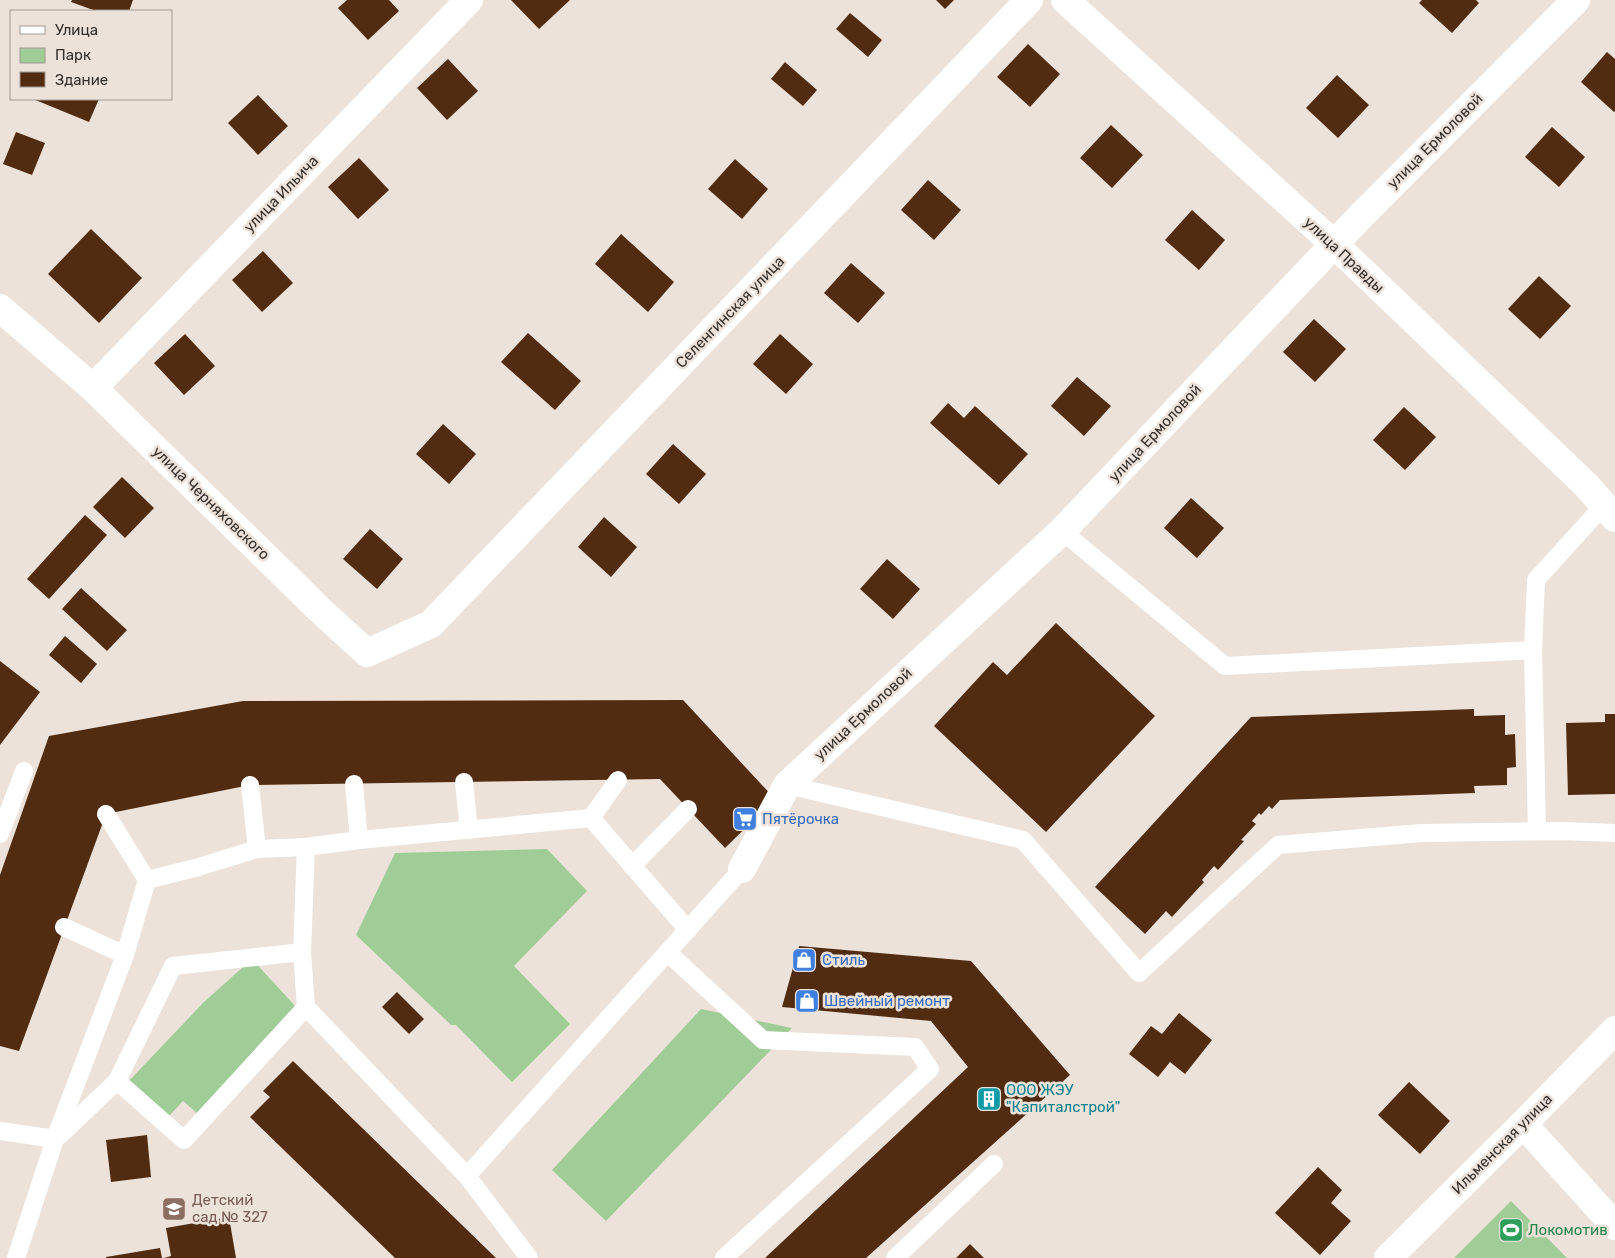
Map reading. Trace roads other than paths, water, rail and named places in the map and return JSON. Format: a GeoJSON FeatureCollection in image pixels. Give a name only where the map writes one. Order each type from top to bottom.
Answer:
{"type":"FeatureCollection","features":[{"type":"Feature","properties":{"kind":"street","name":"улица Ильича"},"geometry":{"type":"LineString","coordinates":[[93,388],[469,0]]}},
{"type":"Feature","properties":{"kind":"street","name":"Селенгинская улица"},"geometry":{"type":"LineString","coordinates":[[431,624],[1029,0]]}},
{"type":"Feature","properties":{"kind":"street","name":"улица Правды"},"geometry":{"type":"LineString","coordinates":[[1065,0],[1334,244],[1611,508]]}},
{"type":"Feature","properties":{"kind":"street","name":"улица Ермоловой"},"geometry":{"type":"LineString","coordinates":[[742,869],[787,785],[1062,531],[1334,244],[1576,0]]}},
{"type":"Feature","properties":{"kind":"street","name":"улица Черняховского"},"geometry":{"type":"LineString","coordinates":[[0,308],[93,388],[320,610],[367,653],[431,624]]}},
{"type":"Feature","properties":{"kind":"street","name":"Ильменская улица"},"geometry":{"type":"LineString","coordinates":[[1388,1258],[1615,1030]]}},
{"type":"Feature","properties":{"kind":"street"},"geometry":{"type":"LineString","coordinates":[[1523,1124],[1615,1226]]}},
{"type":"Feature","properties":{"kind":"lane"},"geometry":{"type":"LineString","coordinates":[[1537,831],[1533,650],[1536,580],[1611,508]]}},
{"type":"Feature","properties":{"kind":"lane"},"geometry":{"type":"LineString","coordinates":[[1062,531],[1225,666],[1533,650]]}},
{"type":"Feature","properties":{"kind":"lane"},"geometry":{"type":"LineString","coordinates":[[0,834],[24,771]]}},
{"type":"Feature","properties":{"kind":"lane"},"geometry":{"type":"LineString","coordinates":[[147,880],[257,849],[306,847],[359,840],[590,818],[618,780]]}},
{"type":"Feature","properties":{"kind":"lane"},"geometry":{"type":"LineString","coordinates":[[464,782],[469,830]]}},
{"type":"Feature","properties":{"kind":"lane"},"geometry":{"type":"LineString","coordinates":[[354,784],[359,840]]}},
{"type":"Feature","properties":{"kind":"lane"},"geometry":{"type":"LineString","coordinates":[[787,785],[1023,840],[1139,973],[1278,845],[1422,833],[1537,831],[1615,833]]}},
{"type":"Feature","properties":{"kind":"lane"},"geometry":{"type":"LineString","coordinates":[[250,786],[257,849]]}},
{"type":"Feature","properties":{"kind":"lane"},"geometry":{"type":"LineString","coordinates":[[632,866],[688,809]]}},
{"type":"Feature","properties":{"kind":"lane"},"geometry":{"type":"LineString","coordinates":[[16,1258],[55,1139],[125,955],[147,880],[106,814]]}},
{"type":"Feature","properties":{"kind":"lane"},"geometry":{"type":"LineString","coordinates":[[590,818],[688,930]]}},
{"type":"Feature","properties":{"kind":"lane"},"geometry":{"type":"LineString","coordinates":[[306,847],[302,952],[306,1007],[467,1176],[529,1258]]}},
{"type":"Feature","properties":{"kind":"lane"},"geometry":{"type":"LineString","coordinates":[[467,1176],[742,869]]}},
{"type":"Feature","properties":{"kind":"lane"},"geometry":{"type":"LineString","coordinates":[[64,927],[125,955]]}},
{"type":"Feature","properties":{"kind":"lane"},"geometry":{"type":"LineString","coordinates":[[55,1139],[117,1081],[174,966],[302,952]]}},
{"type":"Feature","properties":{"kind":"lane"},"geometry":{"type":"LineString","coordinates":[[667,952],[763,1040],[915,1047],[930,1069],[724,1258]]}},
{"type":"Feature","properties":{"kind":"lane"},"geometry":{"type":"LineString","coordinates":[[117,1081],[184,1140],[306,1007]]}},
{"type":"Feature","properties":{"kind":"lane"},"geometry":{"type":"LineString","coordinates":[[0,1131],[55,1139]]}},
{"type":"Feature","properties":{"kind":"lane"},"geometry":{"type":"LineString","coordinates":[[895,1258],[994,1164]]}},
{"type":"Feature","properties":{"kind":"place","name":"Пятёрочка"},"geometry":{"type":"Point","coordinates":[745,819]}},
{"type":"Feature","properties":{"kind":"place","name":"Стиль"},"geometry":{"type":"Point","coordinates":[804,960]}},
{"type":"Feature","properties":{"kind":"place","name":"Швейный ремонт"},"geometry":{"type":"Point","coordinates":[807,1001]}},
{"type":"Feature","properties":{"kind":"place","name":"ООО ЖЭУ \"Капиталстрой\""},"geometry":{"type":"Point","coordinates":[989,1099]}},
{"type":"Feature","properties":{"kind":"place","name":"Детский сад № 327"},"geometry":{"type":"Point","coordinates":[174,1209]}},
{"type":"Feature","properties":{"kind":"place","name":"Локомотив"},"geometry":{"type":"Point","coordinates":[1511,1230]}}]}
